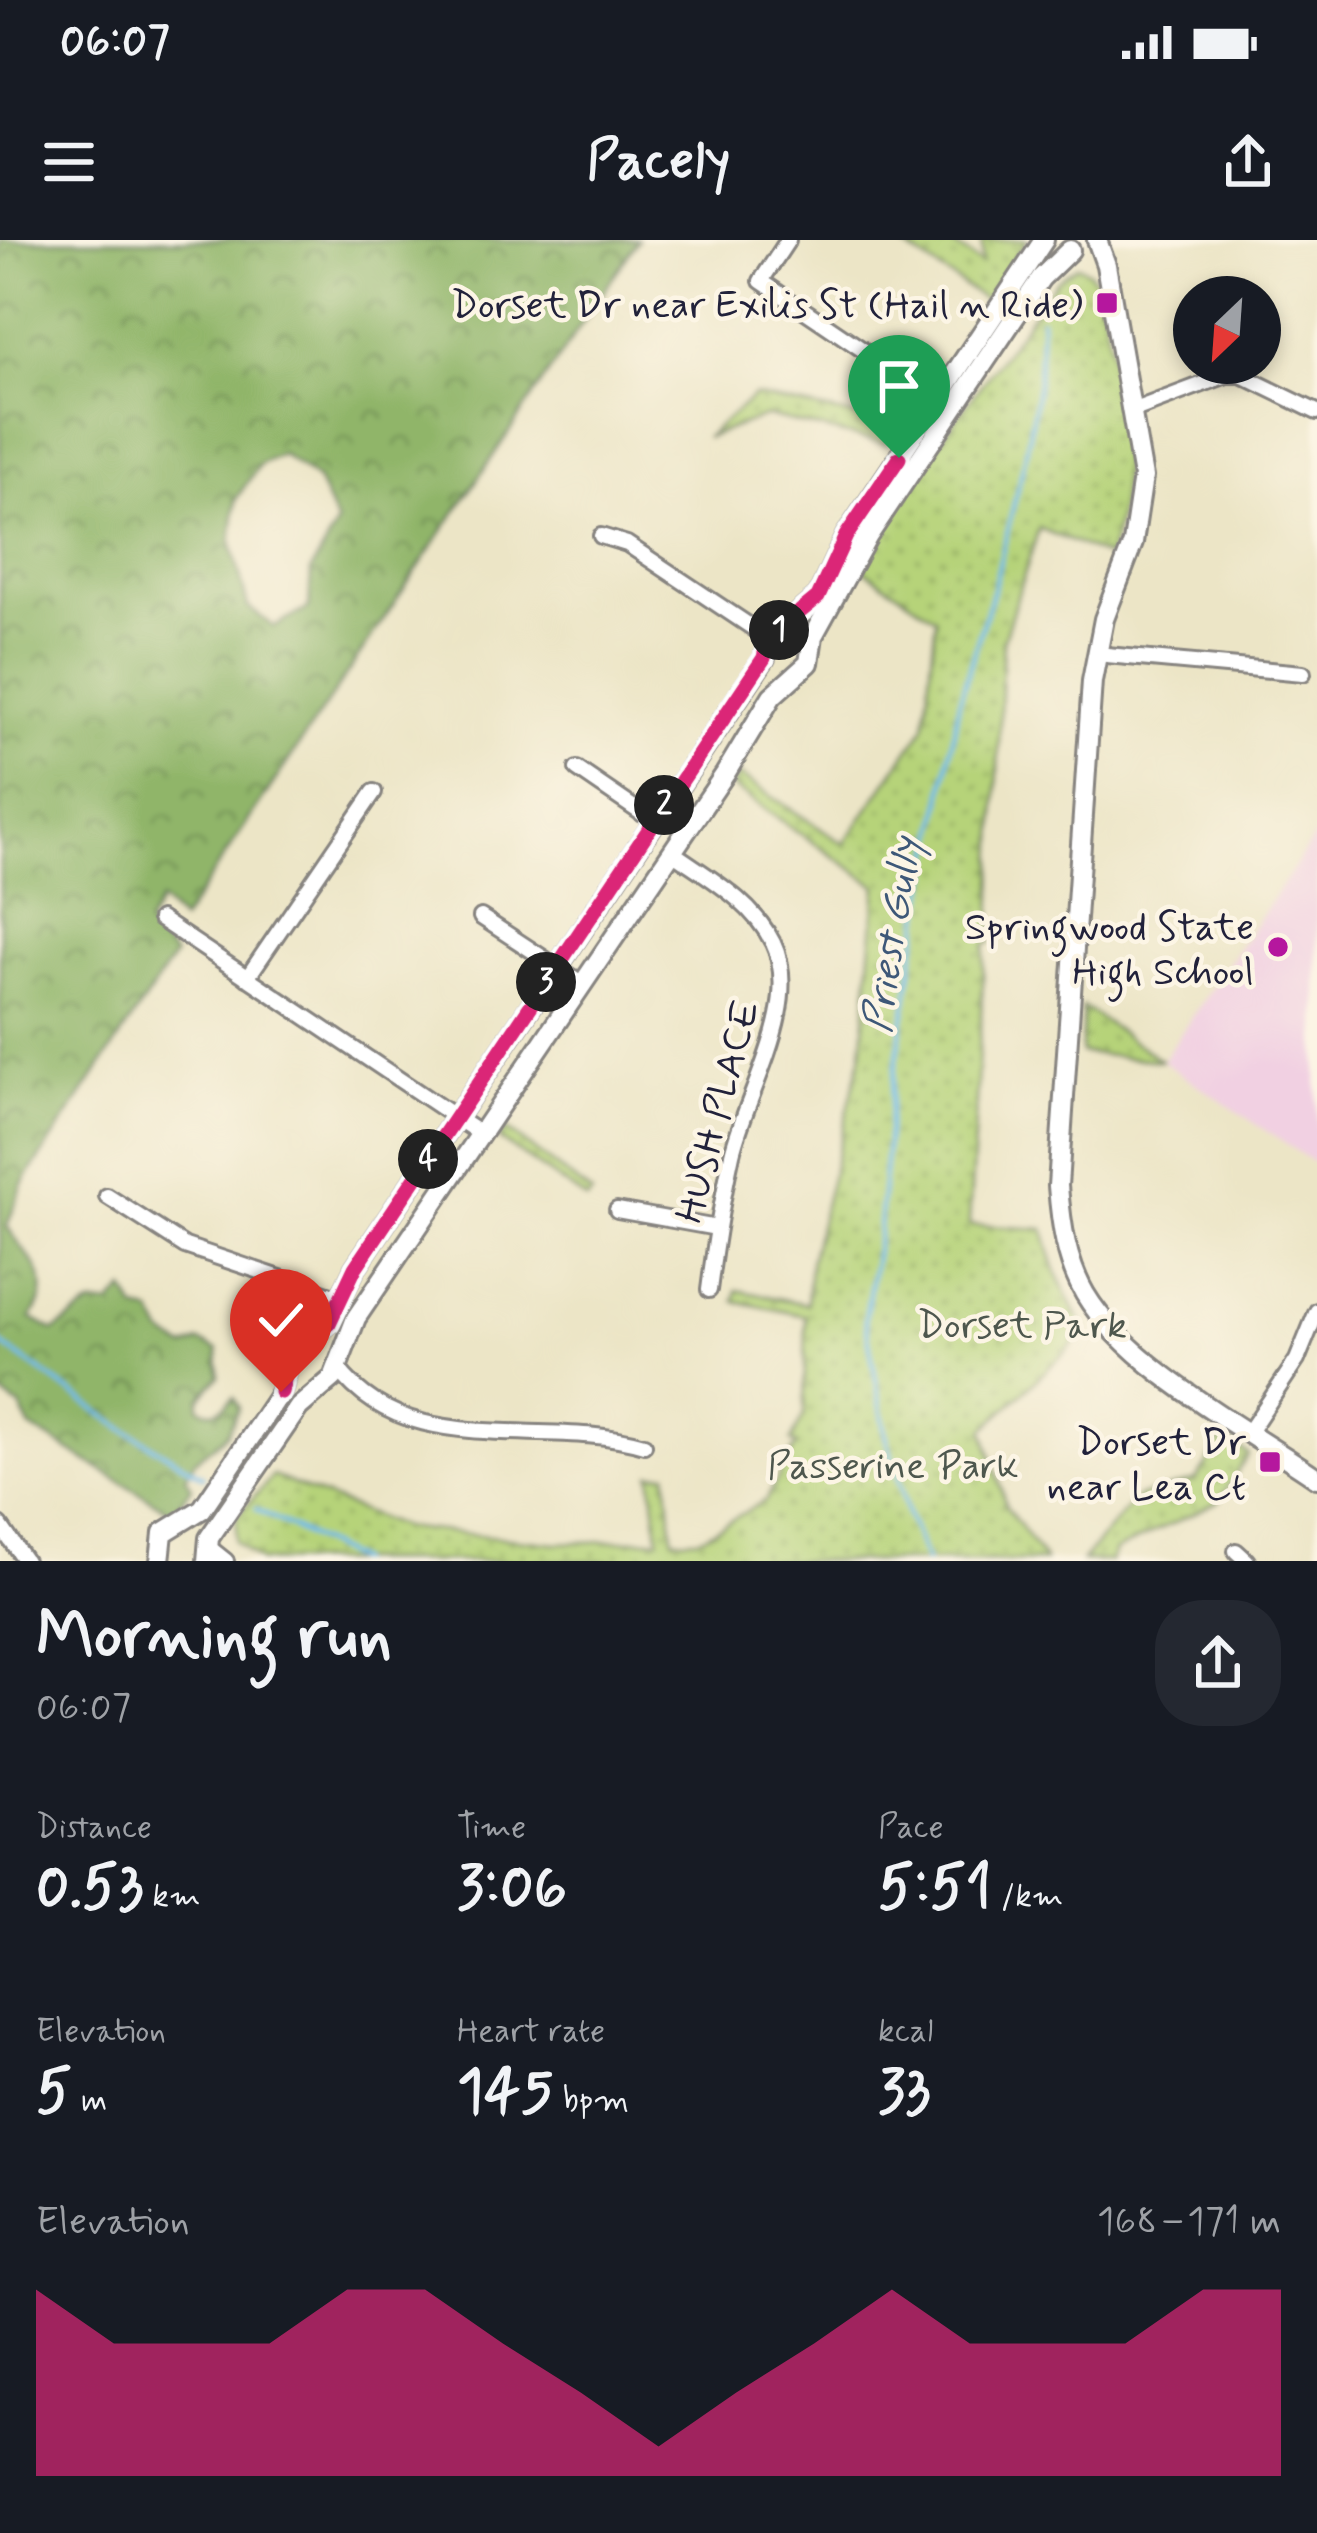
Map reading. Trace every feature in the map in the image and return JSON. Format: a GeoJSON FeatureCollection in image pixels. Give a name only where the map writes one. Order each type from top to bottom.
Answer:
{"type":"FeatureCollection","features":[{"type":"Feature","properties":{"kind":"street"},"geometry":{"type":"LineString","coordinates":[[788,240],[760,281],[937,400]]}},
{"type":"Feature","properties":{"kind":"street"},"geometry":{"type":"LineString","coordinates":[[161,1560],[163,1533],[202,1509],[281,1392],[291,1353],[329,1323],[355,1268],[764,658],[775,633],[818,597],[846,536],[1047,240],[1083,245]]}},
{"type":"Feature","properties":{"kind":"street"},"geometry":{"type":"LineString","coordinates":[[1114,240],[1107,273],[1143,477],[1133,543],[1096,654],[1058,1186],[1062,1226],[1085,1294],[1112,1328],[1160,1372],[1317,1478]]}},
{"type":"Feature","properties":{"kind":"street"},"geometry":{"type":"LineString","coordinates":[[1083,245],[1089,258],[1107,273]]}},
{"type":"Feature","properties":{"kind":"street"},"geometry":{"type":"LineString","coordinates":[[184,1521],[197,1525],[214,1552],[298,1407],[330,1375],[356,1318],[754,730],[772,696],[805,668],[813,636],[868,536],[1040,278],[1083,245]]}},
{"type":"Feature","properties":{"kind":"street"},"geometry":{"type":"LineString","coordinates":[[1134,410],[1227,375],[1241,375],[1317,412]]}},
{"type":"Feature","properties":{"kind":"street"},"geometry":{"type":"LineString","coordinates":[[601,536],[627,544],[775,633],[804,635],[811,650]]}},
{"type":"Feature","properties":{"kind":"street"},"geometry":{"type":"LineString","coordinates":[[1096,654],[1303,673]]}},
{"type":"Feature","properties":{"kind":"street"},"geometry":{"type":"LineString","coordinates":[[764,658],[772,670],[793,675]]}},
{"type":"Feature","properties":{"kind":"street"},"geometry":{"type":"LineString","coordinates":[[577,769],[653,821]]}},
{"type":"Feature","properties":{"kind":"street"},"geometry":{"type":"LineString","coordinates":[[247,977],[374,792]]}},
{"type":"Feature","properties":{"kind":"street","name":"HUSH PLACE"},"geometry":{"type":"LineString","coordinates":[[672,852],[754,913],[774,945],[783,982],[775,1026],[739,1128],[709,1290]]}},
{"type":"Feature","properties":{"kind":"street"},"geometry":{"type":"LineString","coordinates":[[481,917],[583,984]]}},
{"type":"Feature","properties":{"kind":"street"},"geometry":{"type":"LineString","coordinates":[[160,919],[482,1135]]}},
{"type":"Feature","properties":{"kind":"street"},"geometry":{"type":"LineString","coordinates":[[106,1196],[198,1252],[343,1299]]}},
{"type":"Feature","properties":{"kind":"street"},"geometry":{"type":"LineString","coordinates":[[616,1210],[717,1228]]}},
{"type":"Feature","properties":{"kind":"street"},"geometry":{"type":"LineString","coordinates":[[1249,1432],[1310,1344],[1317,1311]]}},
{"type":"Feature","properties":{"kind":"street"},"geometry":{"type":"LineString","coordinates":[[311,1340],[331,1348],[330,1375]]}},
{"type":"Feature","properties":{"kind":"street"},"geometry":{"type":"LineString","coordinates":[[289,1368],[296,1382],[330,1375],[427,1425],[613,1436],[644,1445]]}},
{"type":"Feature","properties":{"kind":"street"},"geometry":{"type":"LineString","coordinates":[[0,1525],[26,1561]]}},
{"type":"Feature","properties":{"kind":"shaded area","name":"Springwood State High School"},"geometry":{"type":"Polygon","coordinates":[[[1317,833],[1317,1165],[1162,1061],[1317,833]]]}},
{"type":"Feature","properties":{"kind":"green space"},"geometry":{"type":"Polygon","coordinates":[[[0,240],[638,240],[181,921],[160,901],[147,925],[174,956],[23,1184],[7,1226],[42,1280],[43,1292],[31,1318],[54,1331],[91,1305],[110,1305],[125,1290],[136,1310],[152,1313],[164,1335],[185,1348],[200,1342],[218,1350],[219,1376],[200,1398],[199,1407],[218,1410],[234,1397],[239,1407],[227,1434],[195,1460],[186,1477],[192,1487],[171,1512],[30,1427],[20,1407],[0,1393],[0,240]],[[282,454],[260,464],[236,499],[231,541],[248,607],[274,627],[309,608],[311,571],[337,524],[317,480],[282,454]]]}},
{"type":"Feature","properties":{"kind":"green space"},"geometry":{"type":"Polygon","coordinates":[[[895,240],[946,240],[982,264],[982,240],[1027,240],[985,300],[895,240]]]}},
{"type":"Feature","properties":{"kind":"green space","name":"Passerine Park"},"geometry":{"type":"Polygon","coordinates":[[[1078,265],[1099,285],[1121,421],[1122,489],[1108,557],[1039,528],[1003,641],[991,942],[985,945],[969,1225],[1044,1229],[1061,1282],[1087,1331],[984,1430],[1006,1506],[1045,1561],[260,1561],[235,1541],[237,1516],[273,1476],[401,1527],[556,1543],[659,1539],[651,1474],[667,1473],[673,1539],[700,1538],[766,1500],[796,1445],[791,1441],[804,1415],[806,1316],[735,1301],[737,1290],[807,1304],[810,1262],[862,1053],[877,886],[731,786],[739,775],[844,844],[925,726],[936,618],[860,567],[917,473],[1057,280],[1078,265]]]}},
{"type":"Feature","properties":{"kind":"green space"},"geometry":{"type":"Polygon","coordinates":[[[754,396],[898,425],[886,444],[767,416],[705,438],[754,396]]]}},
{"type":"Feature","properties":{"kind":"green space"},"geometry":{"type":"Polygon","coordinates":[[[1083,1007],[1162,1061],[1081,1053],[1083,1007]]]}},
{"type":"Feature","properties":{"kind":"green space"},"geometry":{"type":"Polygon","coordinates":[[[506,1129],[592,1194],[587,1200],[499,1139],[506,1129]]]}},
{"type":"Feature","properties":{"kind":"green space","name":"Passerine Park"},"geometry":{"type":"Polygon","coordinates":[[[1224,1437],[1248,1454],[1219,1501],[1115,1551],[1111,1561],[1082,1561],[1137,1497],[1196,1480],[1224,1437]]]}},
{"type":"Feature","properties":{"kind":"waterway","name":"Priest Gully"},"geometry":{"type":"LineString","coordinates":[[926,1561],[886,1435],[865,1319],[892,1089],[915,952],[959,702],[1025,458],[1038,382],[1041,319]]}},
{"type":"Feature","properties":{"kind":"waterway"},"geometry":{"type":"LineString","coordinates":[[0,1343],[121,1427],[203,1476]]}},
{"type":"Feature","properties":{"kind":"waterway"},"geometry":{"type":"LineString","coordinates":[[256,1509],[357,1561]]}},
{"type":"Feature","properties":{"kind":"place","name":"Dorset Dr near Exilis St (Hail n Ride)"},"geometry":{"type":"Point","coordinates":[1107,303]}},
{"type":"Feature","properties":{"kind":"place","name":"Springwood State High School"},"geometry":{"type":"Point","coordinates":[1278,947]}},
{"type":"Feature","properties":{"kind":"place","name":"Dorset Dr near Lea Ct"},"geometry":{"type":"Point","coordinates":[1270,1462]}},
{"type":"Feature","properties":{"kind":"route"},"geometry":{"type":"LineString","coordinates":[[281,1392],[291,1353],[329,1323],[355,1268],[764,658],[768,638],[818,597],[846,536],[899,458]]}},
{"type":"Feature","properties":{"kind":"park label","name":"Dorset Park"},"geometry":{"type":"Point","coordinates":[1022,1323]}}]}
